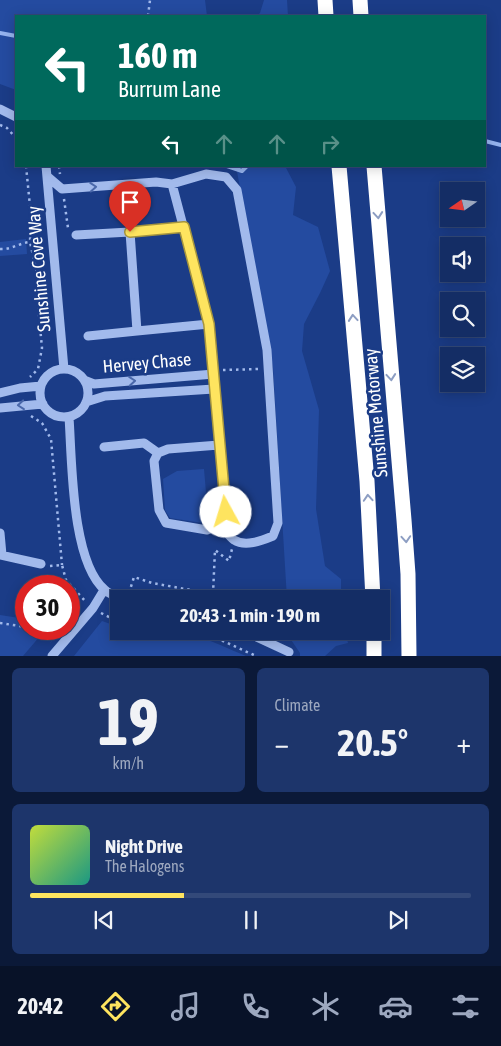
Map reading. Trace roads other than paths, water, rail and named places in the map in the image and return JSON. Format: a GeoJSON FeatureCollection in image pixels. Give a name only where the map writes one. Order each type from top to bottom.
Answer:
{"type":"FeatureCollection","features":[{"type":"Feature","properties":{"kind":"highway"},"geometry":{"type":"LineString","coordinates":[[325,0],[326,15]]}},
{"type":"Feature","properties":{"kind":"highway"},"geometry":{"type":"LineString","coordinates":[[360,0],[361,15]]}},
{"type":"Feature","properties":{"kind":"highway","name":"Sunshine Motorway"},"geometry":{"type":"LineString","coordinates":[[339,167],[367,481],[373,590]]}},
{"type":"Feature","properties":{"kind":"highway","name":"Sunshine Motorway"},"geometry":{"type":"LineString","coordinates":[[374,167],[408,574],[409,651]]}},
{"type":"Feature","properties":{"kind":"street"},"geometry":{"type":"LineString","coordinates":[[0,109],[15,116]]}},
{"type":"Feature","properties":{"kind":"street","name":"Sunshine Cove Way"},"geometry":{"type":"LineString","coordinates":[[46,167],[64,369]]}},
{"type":"Feature","properties":{"kind":"street"},"geometry":{"type":"LineString","coordinates":[[48,178],[62,189],[156,182],[172,184],[206,174],[226,177],[237,190],[269,368],[278,523],[272,536],[259,542],[248,543],[234,540],[220,525]]}},
{"type":"Feature","properties":{"kind":"street"},"geometry":{"type":"LineString","coordinates":[[172,184],[209,324],[226,512],[220,525],[207,530],[166,523],[159,510],[154,461],[158,454],[168,449],[219,445]]}},
{"type":"Feature","properties":{"kind":"street"},"geometry":{"type":"LineString","coordinates":[[76,235],[184,227]]}},
{"type":"Feature","properties":{"kind":"street"},"geometry":{"type":"LineString","coordinates":[[130,232],[137,332]]}},
{"type":"Feature","properties":{"kind":"street"},"geometry":{"type":"LineString","coordinates":[[88,336],[209,324]]}},
{"type":"Feature","properties":{"kind":"street"},"geometry":{"type":"LineString","coordinates":[[64,369],[73,371],[84,380],[88,390],[86,402],[78,413],[69,417],[52,414],[43,404],[40,396],[41,386],[45,379],[53,372],[64,369]]}},
{"type":"Feature","properties":{"kind":"street","name":"Hervey Chase"},"geometry":{"type":"LineString","coordinates":[[84,380],[94,384],[214,374]]}},
{"type":"Feature","properties":{"kind":"street"},"geometry":{"type":"LineString","coordinates":[[0,393],[20,388],[41,386]]}},
{"type":"Feature","properties":{"kind":"street","name":"Hervey Chase"},"geometry":{"type":"LineString","coordinates":[[86,402],[105,396],[214,389]]}},
{"type":"Feature","properties":{"kind":"street"},"geometry":{"type":"LineString","coordinates":[[0,408],[43,404]]}},
{"type":"Feature","properties":{"kind":"street"},"geometry":{"type":"LineString","coordinates":[[69,417],[77,527],[89,569],[104,590],[110,593]]}},
{"type":"Feature","properties":{"kind":"street"},"geometry":{"type":"LineString","coordinates":[[104,447],[144,443],[158,454]]}},
{"type":"Feature","properties":{"kind":"street"},"geometry":{"type":"LineString","coordinates":[[0,533],[1,555],[41,564]]}},
{"type":"Feature","properties":{"kind":"street"},"geometry":{"type":"LineString","coordinates":[[52,656],[93,608],[104,590]]}},
{"type":"Feature","properties":{"kind":"street"},"geometry":{"type":"LineString","coordinates":[[263,640],[288,652]]}},
{"type":"Feature","properties":{"kind":"waterway"},"geometry":{"type":"LineString","coordinates":[[0,33],[15,36]]}},
{"type":"Feature","properties":{"kind":"waterway"},"geometry":{"type":"LineString","coordinates":[[486,141],[501,145]]}},
{"type":"Feature","properties":{"kind":"waterway"},"geometry":{"type":"LineString","coordinates":[[230,167],[242,171],[246,167]]}}]}
